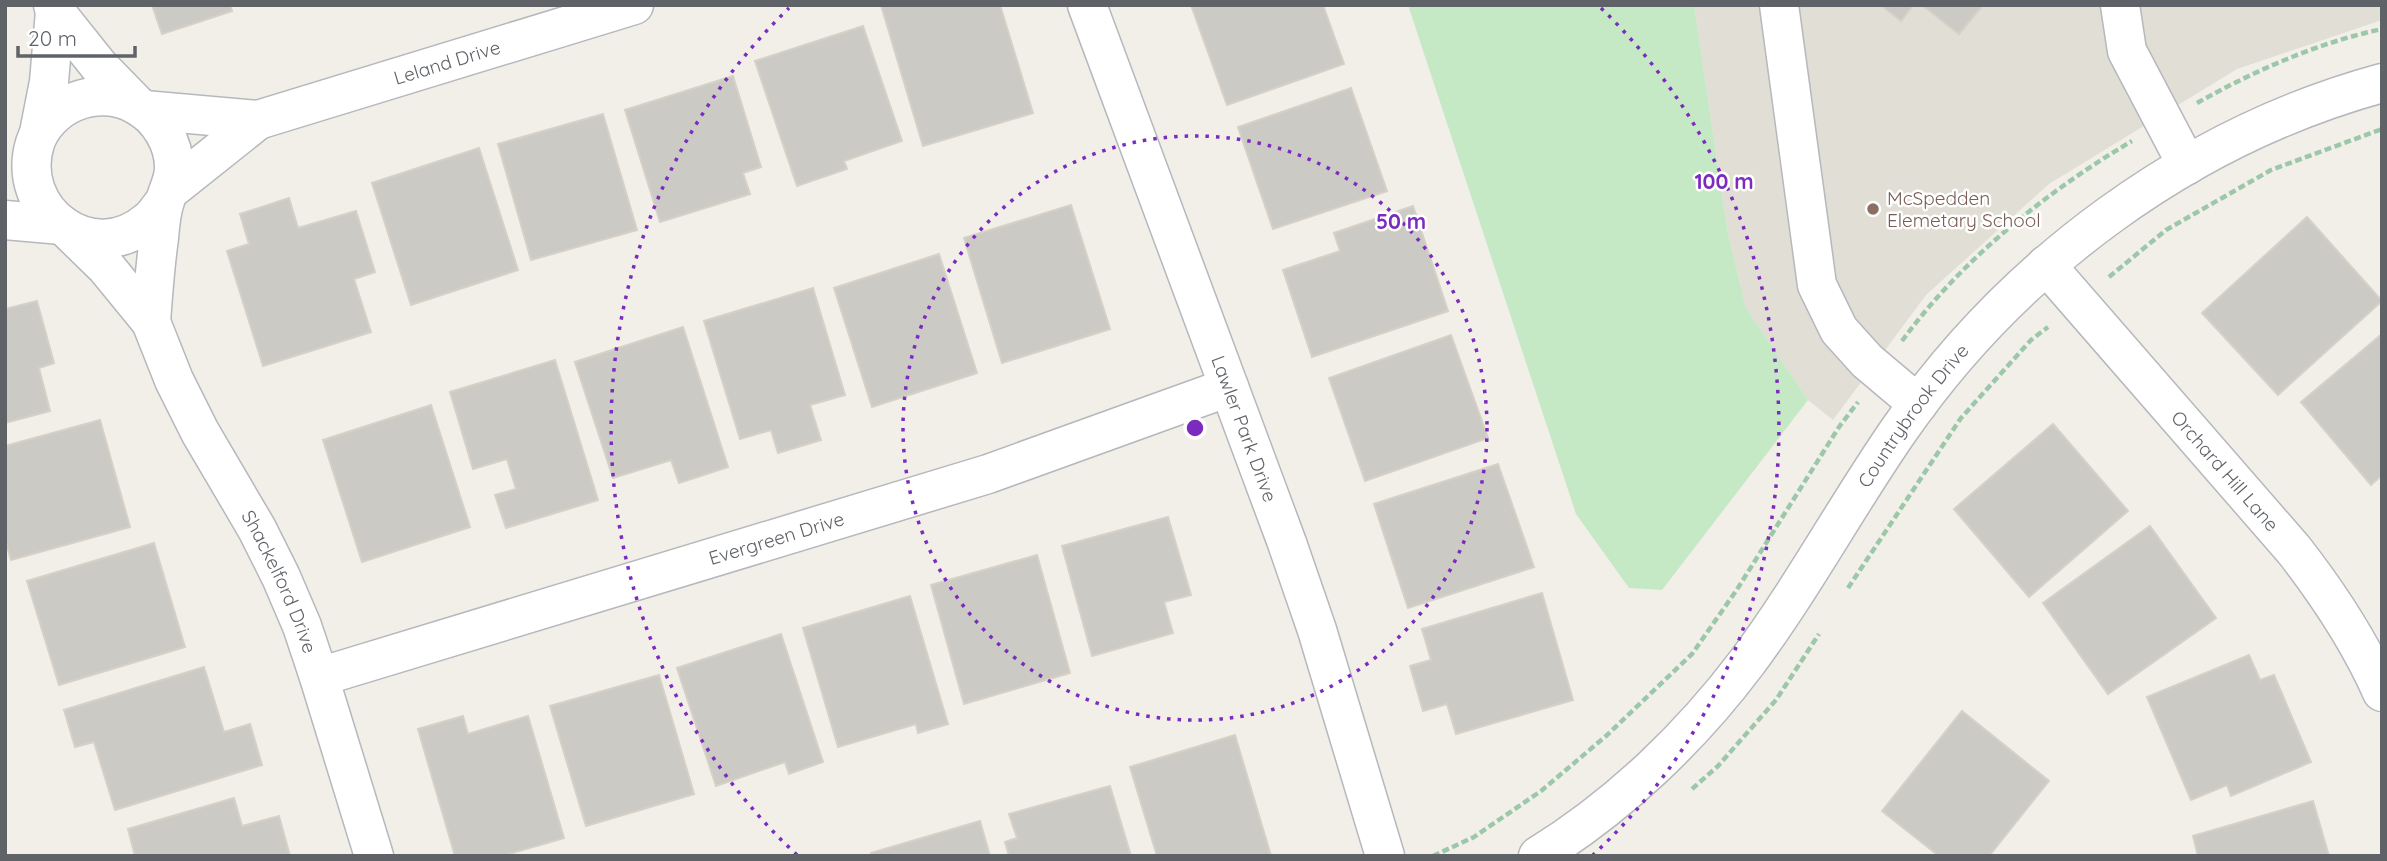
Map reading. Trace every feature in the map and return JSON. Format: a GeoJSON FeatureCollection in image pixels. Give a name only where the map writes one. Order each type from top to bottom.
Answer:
{"type":"FeatureCollection","features":[{"type":"Feature","properties":{"kind":"street","name":"Leland Drive"},"geometry":{"type":"LineString","coordinates":[[167,196],[258,120],[634,5]]}},
{"type":"Feature","properties":{"kind":"street","name":"Lawler Park Drive"},"geometry":{"type":"LineString","coordinates":[[1087,5],[1309,609],[1385,856]]}},
{"type":"Feature","properties":{"kind":"street"},"geometry":{"type":"LineString","coordinates":[[1779,5],[1817,285],[1839,331],[1867,361],[1918,404]]}},
{"type":"Feature","properties":{"kind":"street"},"geometry":{"type":"LineString","coordinates":[[2120,5],[2127,51],[2187,165]]}},
{"type":"Feature","properties":{"kind":"street"},"geometry":{"type":"LineString","coordinates":[[5,220],[64,227],[87,237],[119,236],[148,222],[167,196],[174,170],[171,149],[163,130],[99,66],[54,8]]}},
{"type":"Feature","properties":{"kind":"street"},"geometry":{"type":"LineString","coordinates":[[54,8],[49,82],[31,165],[33,187],[43,206],[64,227]]}},
{"type":"Feature","properties":{"kind":"street","name":"Countrybrook Drive"},"geometry":{"type":"LineString","coordinates":[[1538,856],[1595,816],[1637,781],[1714,703],[1779,616],[1918,404],[2000,308],[2046,265],[2115,212],[2187,165],[2300,111],[2382,83]]}},
{"type":"Feature","properties":{"kind":"street"},"geometry":{"type":"LineString","coordinates":[[5,167],[38,136],[45,124],[62,108],[82,99],[115,97],[141,108]]}},
{"type":"Feature","properties":{"kind":"street","name":"Leland Drive"},"geometry":{"type":"LineString","coordinates":[[141,108],[258,120]]}},
{"type":"Feature","properties":{"kind":"street","name":"Shackelford Drive"},"geometry":{"type":"LineString","coordinates":[[150,322],[167,196]]}},
{"type":"Feature","properties":{"kind":"street","name":"Shackelford Drive"},"geometry":{"type":"LineString","coordinates":[[64,227],[106,267],[150,322],[174,380],[200,432],[257,529],[281,577],[320,677],[374,856]]}},
{"type":"Feature","properties":{"kind":"street","name":"Orchard Hill Lane"},"geometry":{"type":"LineString","coordinates":[[2046,265],[2315,576],[2346,622],[2382,692]]}},
{"type":"Feature","properties":{"kind":"street","name":"Evergreen Drive"},"geometry":{"type":"LineString","coordinates":[[320,677],[988,474],[1229,387]]}},
{"type":"Feature","properties":{"kind":"path"},"geometry":{"type":"LineString","coordinates":[[1842,598],[1961,418],[2031,340],[2177,223],[2271,170],[2382,129]]}},
{"type":"Feature","properties":{"kind":"path"},"geometry":{"type":"LineString","coordinates":[[1687,793],[1718,766],[1776,700],[1820,632]]}},
{"type":"Feature","properties":{"kind":"shaded area","name":"McSpedden Elemetary School"},"geometry":{"type":"Polygon","coordinates":[[[1694,5],[2382,5],[2382,20],[2237,69],[2049,184],[1926,295],[1833,420],[1808,400],[1746,308],[1728,234],[1694,5]]]}},
{"type":"Feature","properties":{"kind":"green space"},"geometry":{"type":"Polygon","coordinates":[[[1408,5],[1694,5],[1728,234],[1746,308],[1808,400],[1662,590],[1629,588],[1576,514],[1408,5]]]}},
{"type":"Feature","properties":{"kind":"building"},"geometry":{"type":"Polygon","coordinates":[[[152,5],[230,5],[232,11],[162,34],[152,5]]]}},
{"type":"Feature","properties":{"kind":"building"},"geometry":{"type":"Polygon","coordinates":[[[881,5],[1000,5],[1033,113],[923,146],[881,5]]]}},
{"type":"Feature","properties":{"kind":"building"},"geometry":{"type":"Polygon","coordinates":[[[1191,5],[1323,5],[1344,64],[1227,105],[1191,5]]]}},
{"type":"Feature","properties":{"kind":"building"},"geometry":{"type":"Polygon","coordinates":[[[1881,5],[1913,5],[1901,21],[1881,5]]]}},
{"type":"Feature","properties":{"kind":"building"},"geometry":{"type":"Polygon","coordinates":[[[1922,5],[1983,5],[1959,34],[1922,5]]]}},
{"type":"Feature","properties":{"kind":"building"},"geometry":{"type":"Polygon","coordinates":[[[863,26],[902,141],[844,161],[847,169],[797,186],[755,61],[863,26]]]}},
{"type":"Feature","properties":{"kind":"building"},"geometry":{"type":"Polygon","coordinates":[[[733,76],[761,167],[743,173],[750,194],[660,222],[625,110],[733,76]]]}},
{"type":"Feature","properties":{"kind":"building"},"geometry":{"type":"Polygon","coordinates":[[[1351,88],[1387,191],[1273,229],[1238,127],[1351,88]]]}},
{"type":"Feature","properties":{"kind":"building"},"geometry":{"type":"Polygon","coordinates":[[[603,114],[637,230],[531,260],[498,144],[603,114]]]}},
{"type":"Feature","properties":{"kind":"building"},"geometry":{"type":"Polygon","coordinates":[[[479,148],[518,270],[411,305],[372,183],[479,148]]]}},
{"type":"Feature","properties":{"kind":"building"},"geometry":{"type":"Polygon","coordinates":[[[289,198],[298,228],[356,211],[375,272],[354,279],[371,332],[263,366],[227,251],[249,244],[240,214],[289,198]]]}},
{"type":"Feature","properties":{"kind":"building"},"geometry":{"type":"Polygon","coordinates":[[[1071,205],[1110,329],[1002,363],[964,238],[1071,205]]]}},
{"type":"Feature","properties":{"kind":"building"},"geometry":{"type":"Polygon","coordinates":[[[1413,206],[1448,311],[1312,357],[1283,270],[1340,251],[1334,233],[1413,206]]]}},
{"type":"Feature","properties":{"kind":"building"},"geometry":{"type":"Polygon","coordinates":[[[2307,217],[2382,301],[2278,395],[2202,313],[2307,217]]]}},
{"type":"Feature","properties":{"kind":"building"},"geometry":{"type":"Polygon","coordinates":[[[939,254],[977,373],[872,407],[834,288],[939,254]]]}},
{"type":"Feature","properties":{"kind":"building"},"geometry":{"type":"Polygon","coordinates":[[[813,288],[845,395],[810,405],[821,440],[778,453],[771,430],[740,439],[704,321],[813,288]]]}},
{"type":"Feature","properties":{"kind":"building"},"geometry":{"type":"Polygon","coordinates":[[[37,301],[54,363],[39,368],[50,411],[5,423],[5,309],[37,301]]]}},
{"type":"Feature","properties":{"kind":"building"},"geometry":{"type":"Polygon","coordinates":[[[683,327],[728,467],[679,483],[671,460],[613,478],[575,362],[683,327]]]}},
{"type":"Feature","properties":{"kind":"building"},"geometry":{"type":"Polygon","coordinates":[[[2382,334],[2382,475],[2371,485],[2301,402],[2382,334]]]}},
{"type":"Feature","properties":{"kind":"building"},"geometry":{"type":"Polygon","coordinates":[[[1451,335],[1488,438],[1365,481],[1329,378],[1451,335]]]}},
{"type":"Feature","properties":{"kind":"building"},"geometry":{"type":"Polygon","coordinates":[[[555,360],[598,500],[506,528],[495,495],[516,489],[507,459],[473,469],[450,392],[555,360]]]}},
{"type":"Feature","properties":{"kind":"building"},"geometry":{"type":"Polygon","coordinates":[[[431,405],[470,527],[362,562],[323,440],[431,405]]]}},
{"type":"Feature","properties":{"kind":"building"},"geometry":{"type":"Polygon","coordinates":[[[100,420],[130,527],[11,560],[5,538],[5,446],[100,420]]]}},
{"type":"Feature","properties":{"kind":"building"},"geometry":{"type":"Polygon","coordinates":[[[2053,424],[2128,511],[2029,597],[1954,509],[2053,424]]]}},
{"type":"Feature","properties":{"kind":"building"},"geometry":{"type":"Polygon","coordinates":[[[1498,464],[1534,567],[1408,608],[1374,504],[1498,464]]]}},
{"type":"Feature","properties":{"kind":"building"},"geometry":{"type":"Polygon","coordinates":[[[1168,517],[1191,595],[1164,602],[1173,633],[1092,656],[1062,546],[1168,517]]]}},
{"type":"Feature","properties":{"kind":"building"},"geometry":{"type":"Polygon","coordinates":[[[2150,526],[2216,618],[2108,694],[2043,603],[2150,526]]]}},
{"type":"Feature","properties":{"kind":"building"},"geometry":{"type":"Polygon","coordinates":[[[154,543],[185,647],[59,685],[27,581],[154,543]]]}},
{"type":"Feature","properties":{"kind":"building"},"geometry":{"type":"Polygon","coordinates":[[[1037,555],[1070,673],[964,704],[931,585],[1037,555]]]}},
{"type":"Feature","properties":{"kind":"building"},"geometry":{"type":"Polygon","coordinates":[[[1542,593],[1573,700],[1456,734],[1447,704],[1423,711],[1410,666],[1431,660],[1422,629],[1542,593]]]}},
{"type":"Feature","properties":{"kind":"building"},"geometry":{"type":"Polygon","coordinates":[[[910,596],[948,724],[918,733],[916,724],[838,747],[803,628],[910,596]]]}},
{"type":"Feature","properties":{"kind":"building"},"geometry":{"type":"Polygon","coordinates":[[[781,634],[823,762],[789,774],[785,762],[716,786],[677,668],[781,634]]]}},
{"type":"Feature","properties":{"kind":"building"},"geometry":{"type":"Polygon","coordinates":[[[2249,655],[2260,680],[2274,675],[2311,762],[2231,796],[2227,785],[2191,800],[2147,697],[2249,655]]]}},
{"type":"Feature","properties":{"kind":"building"},"geometry":{"type":"Polygon","coordinates":[[[204,667],[224,732],[250,724],[262,765],[115,810],[94,742],[75,747],[64,710],[204,667]]]}},
{"type":"Feature","properties":{"kind":"building"},"geometry":{"type":"Polygon","coordinates":[[[659,675],[694,794],[586,826],[550,706],[659,675]]]}},
{"type":"Feature","properties":{"kind":"building"},"geometry":{"type":"Polygon","coordinates":[[[1962,711],[2049,781],[1989,856],[1939,856],[1882,811],[1962,711]]]}},
{"type":"Feature","properties":{"kind":"building"},"geometry":{"type":"Polygon","coordinates":[[[463,716],[468,734],[528,716],[564,838],[502,856],[455,856],[418,729],[463,716]]]}},
{"type":"Feature","properties":{"kind":"building"},"geometry":{"type":"Polygon","coordinates":[[[1235,735],[1271,856],[1157,856],[1130,767],[1235,735]]]}},
{"type":"Feature","properties":{"kind":"building"},"geometry":{"type":"Polygon","coordinates":[[[1110,786],[1131,856],[1009,856],[1005,842],[1017,838],[1009,814],[1110,786]]]}},
{"type":"Feature","properties":{"kind":"building"},"geometry":{"type":"Polygon","coordinates":[[[234,798],[242,826],[279,816],[290,856],[135,856],[128,829],[234,798]]]}},
{"type":"Feature","properties":{"kind":"building"},"geometry":{"type":"Polygon","coordinates":[[[2313,801],[2329,856],[2198,856],[2193,836],[2313,801]]]}},
{"type":"Feature","properties":{"kind":"building"},"geometry":{"type":"Polygon","coordinates":[[[980,821],[990,856],[872,856],[871,853],[980,821]]]}},
{"type":"Feature","properties":{"kind":"place","name":"McSpedden Elemetary School"},"geometry":{"type":"Point","coordinates":[1873,209]}}]}
